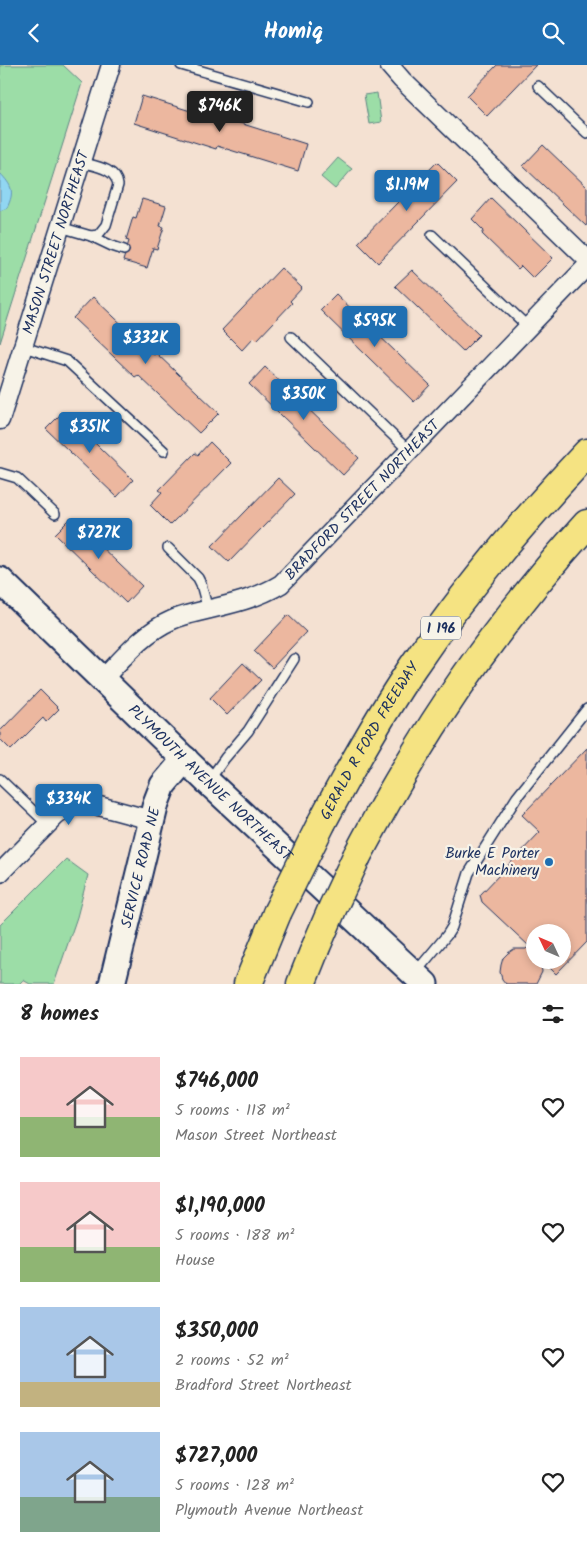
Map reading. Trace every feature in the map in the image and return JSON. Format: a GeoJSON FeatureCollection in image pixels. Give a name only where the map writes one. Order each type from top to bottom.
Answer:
{"type":"FeatureCollection","features":[{"type":"Feature","properties":{"kind":"highway","name":"GERALD R FORD FREEWAY"},"geometry":{"type":"LineString","coordinates":[[248,984],[277,913],[322,822],[379,721],[413,667],[492,560],[542,501],[587,453]]}},
{"type":"Feature","properties":{"kind":"highway"},"geometry":{"type":"LineString","coordinates":[[301,984],[332,907],[357,856],[407,767],[438,717],[470,671],[542,576],[587,524]]}},
{"type":"Feature","properties":{"kind":"main road","name":"PLYMOUTH AVENUE NORTHEAST"},"geometry":{"type":"LineString","coordinates":[[0,580],[208,782],[419,979]]}},
{"type":"Feature","properties":{"kind":"main road","name":"SERVICE ROAD NE"},"geometry":{"type":"LineString","coordinates":[[112,984],[156,803],[163,785],[185,759]]}},
{"type":"Feature","properties":{"kind":"street","name":"MASON STREET NORTHEAST"},"geometry":{"type":"LineString","coordinates":[[0,420],[111,65]]}},
{"type":"Feature","properties":{"kind":"street"},"geometry":{"type":"LineString","coordinates":[[389,65],[409,87],[587,259]]}},
{"type":"Feature","properties":{"kind":"street","name":"BRADFORD STREET NORTHEAST"},"geometry":{"type":"LineString","coordinates":[[102,680],[135,646],[158,627],[173,619],[261,595],[281,584],[587,266]]}},
{"type":"Feature","properties":{"kind":"street"},"geometry":{"type":"LineString","coordinates":[[0,873],[65,808],[88,803],[151,821]]}},
{"type":"Feature","properties":{"kind":"lane"},"geometry":{"type":"LineString","coordinates":[[181,65],[308,102]]}},
{"type":"Feature","properties":{"kind":"lane"},"geometry":{"type":"LineString","coordinates":[[538,87],[587,133]]}},
{"type":"Feature","properties":{"kind":"lane"},"geometry":{"type":"LineString","coordinates":[[80,162],[109,171],[118,180],[106,225],[98,235],[91,236]]}},
{"type":"Feature","properties":{"kind":"lane"},"geometry":{"type":"LineString","coordinates":[[60,227],[91,236],[124,250]]}},
{"type":"Feature","properties":{"kind":"lane"},"geometry":{"type":"LineString","coordinates":[[432,235],[528,327]]}},
{"type":"Feature","properties":{"kind":"lane"},"geometry":{"type":"LineString","coordinates":[[291,337],[409,451]]}},
{"type":"Feature","properties":{"kind":"lane"},"geometry":{"type":"LineString","coordinates":[[24,347],[67,361],[164,451]]}},
{"type":"Feature","properties":{"kind":"lane"},"geometry":{"type":"LineString","coordinates":[[0,473],[17,478],[55,514]]}},
{"type":"Feature","properties":{"kind":"lane"},"geometry":{"type":"LineString","coordinates":[[168,548],[198,578],[208,610]]}},
{"type":"Feature","properties":{"kind":"lane"},"geometry":{"type":"LineString","coordinates":[[208,782],[248,731],[294,659]]}},
{"type":"Feature","properties":{"kind":"lane"},"geometry":{"type":"LineString","coordinates":[[419,979],[452,927],[469,873],[517,797],[587,709]]}},
{"type":"Feature","properties":{"kind":"lane"},"geometry":{"type":"LineString","coordinates":[[0,779],[47,824]]}},
{"type":"Feature","properties":{"kind":"green space"},"geometry":{"type":"Polygon","coordinates":[[[0,65],[63,65],[82,83],[0,343],[0,65]]]}},
{"type":"Feature","properties":{"kind":"green space"},"geometry":{"type":"Polygon","coordinates":[[[377,93],[381,122],[369,124],[364,95],[377,93]]]}},
{"type":"Feature","properties":{"kind":"green space"},"geometry":{"type":"Polygon","coordinates":[[[338,158],[352,169],[335,189],[321,177],[338,158]]]}},
{"type":"Feature","properties":{"kind":"green space"},"geometry":{"type":"Polygon","coordinates":[[[66,859],[88,875],[77,917],[54,984],[30,984],[23,980],[19,984],[0,984],[0,925],[66,859]]]}},
{"type":"Feature","properties":{"kind":"water"},"geometry":{"type":"Polygon","coordinates":[[[0,173],[10,185],[11,197],[7,208],[0,211],[0,173]]]}},
{"type":"Feature","properties":{"kind":"building"},"geometry":{"type":"Polygon","coordinates":[[[497,65],[536,65],[487,116],[467,96],[497,65]]]}},
{"type":"Feature","properties":{"kind":"building"},"geometry":{"type":"Polygon","coordinates":[[[142,96],[223,121],[224,118],[306,144],[298,171],[217,146],[216,149],[134,123],[142,96]]]}},
{"type":"Feature","properties":{"kind":"building"},"geometry":{"type":"Polygon","coordinates":[[[543,145],[587,187],[586,226],[523,166],[543,145]]]}},
{"type":"Feature","properties":{"kind":"building"},"geometry":{"type":"Polygon","coordinates":[[[437,162],[457,182],[378,263],[358,243],[437,162]]]}},
{"type":"Feature","properties":{"kind":"building"},"geometry":{"type":"Polygon","coordinates":[[[491,198],[553,258],[533,278],[521,266],[518,269],[482,234],[484,231],[472,219],[491,198]]]}},
{"type":"Feature","properties":{"kind":"building"},"geometry":{"type":"Polygon","coordinates":[[[142,199],[166,206],[160,226],[164,227],[157,249],[153,248],[147,268],[123,261],[129,241],[126,240],[133,217],[136,218],[142,199]]]}},
{"type":"Feature","properties":{"kind":"building"},"geometry":{"type":"Polygon","coordinates":[[[281,268],[302,288],[290,301],[292,303],[257,340],[254,337],[242,350],[222,330],[281,268]]]}},
{"type":"Feature","properties":{"kind":"building"},"geometry":{"type":"Polygon","coordinates":[[[412,270],[479,335],[463,351],[395,286],[412,270]]]}},
{"type":"Feature","properties":{"kind":"building"},"geometry":{"type":"Polygon","coordinates":[[[336,294],[430,385],[414,402],[320,310],[336,294]]]}},
{"type":"Feature","properties":{"kind":"building"},"geometry":{"type":"Polygon","coordinates":[[[93,297],[219,413],[199,433],[138,375],[135,377],[73,318],[93,297]]]}},
{"type":"Feature","properties":{"kind":"building"},"geometry":{"type":"Polygon","coordinates":[[[265,367],[359,458],[343,475],[249,384],[265,367]]]}},
{"type":"Feature","properties":{"kind":"building"},"geometry":{"type":"Polygon","coordinates":[[[63,412],[133,480],[117,497],[46,429],[63,412]]]}},
{"type":"Feature","properties":{"kind":"building"},"geometry":{"type":"Polygon","coordinates":[[[210,442],[231,463],[170,525],[150,505],[162,492],[159,490],[195,453],[198,455],[210,442]]]}},
{"type":"Feature","properties":{"kind":"building"},"geometry":{"type":"Polygon","coordinates":[[[278,478],[295,494],[229,562],[212,546],[278,478]]]}},
{"type":"Feature","properties":{"kind":"building"},"geometry":{"type":"Polygon","coordinates":[[[71,518],[142,586],[126,603],[55,534],[71,518]]]}},
{"type":"Feature","properties":{"kind":"building"},"geometry":{"type":"Polygon","coordinates":[[[288,615],[306,632],[272,668],[254,651],[288,615]]]}},
{"type":"Feature","properties":{"kind":"building"},"geometry":{"type":"Polygon","coordinates":[[[243,663],[261,680],[227,715],[210,698],[243,663]]]}},
{"type":"Feature","properties":{"kind":"building"},"geometry":{"type":"Polygon","coordinates":[[[40,690],[59,709],[46,722],[43,718],[11,750],[0,739],[0,731],[40,690]]]}},
{"type":"Feature","properties":{"kind":"building","name":"Burke E Porter Machinery"},"geometry":{"type":"Polygon","coordinates":[[[587,748],[587,942],[571,959],[571,924],[526,924],[526,943],[482,902],[480,895],[540,832],[522,815],[587,748]]]}},
{"type":"Feature","properties":{"kind":"building","name":"Burke E Porter Machinery"},"geometry":{"type":"Polygon","coordinates":[[[514,949],[526,949],[526,969],[542,969],[536,984],[506,984],[502,979],[500,972],[503,958],[514,949]]]}},
{"type":"Feature","properties":{"kind":"building","name":"Burke E Porter Machinery"},"geometry":{"type":"Polygon","coordinates":[[[551,969],[561,969],[556,974],[551,969]]]}},
{"type":"Feature","properties":{"kind":"place","name":"Burke E Porter Machinery"},"geometry":{"type":"Point","coordinates":[549,862]}}]}
